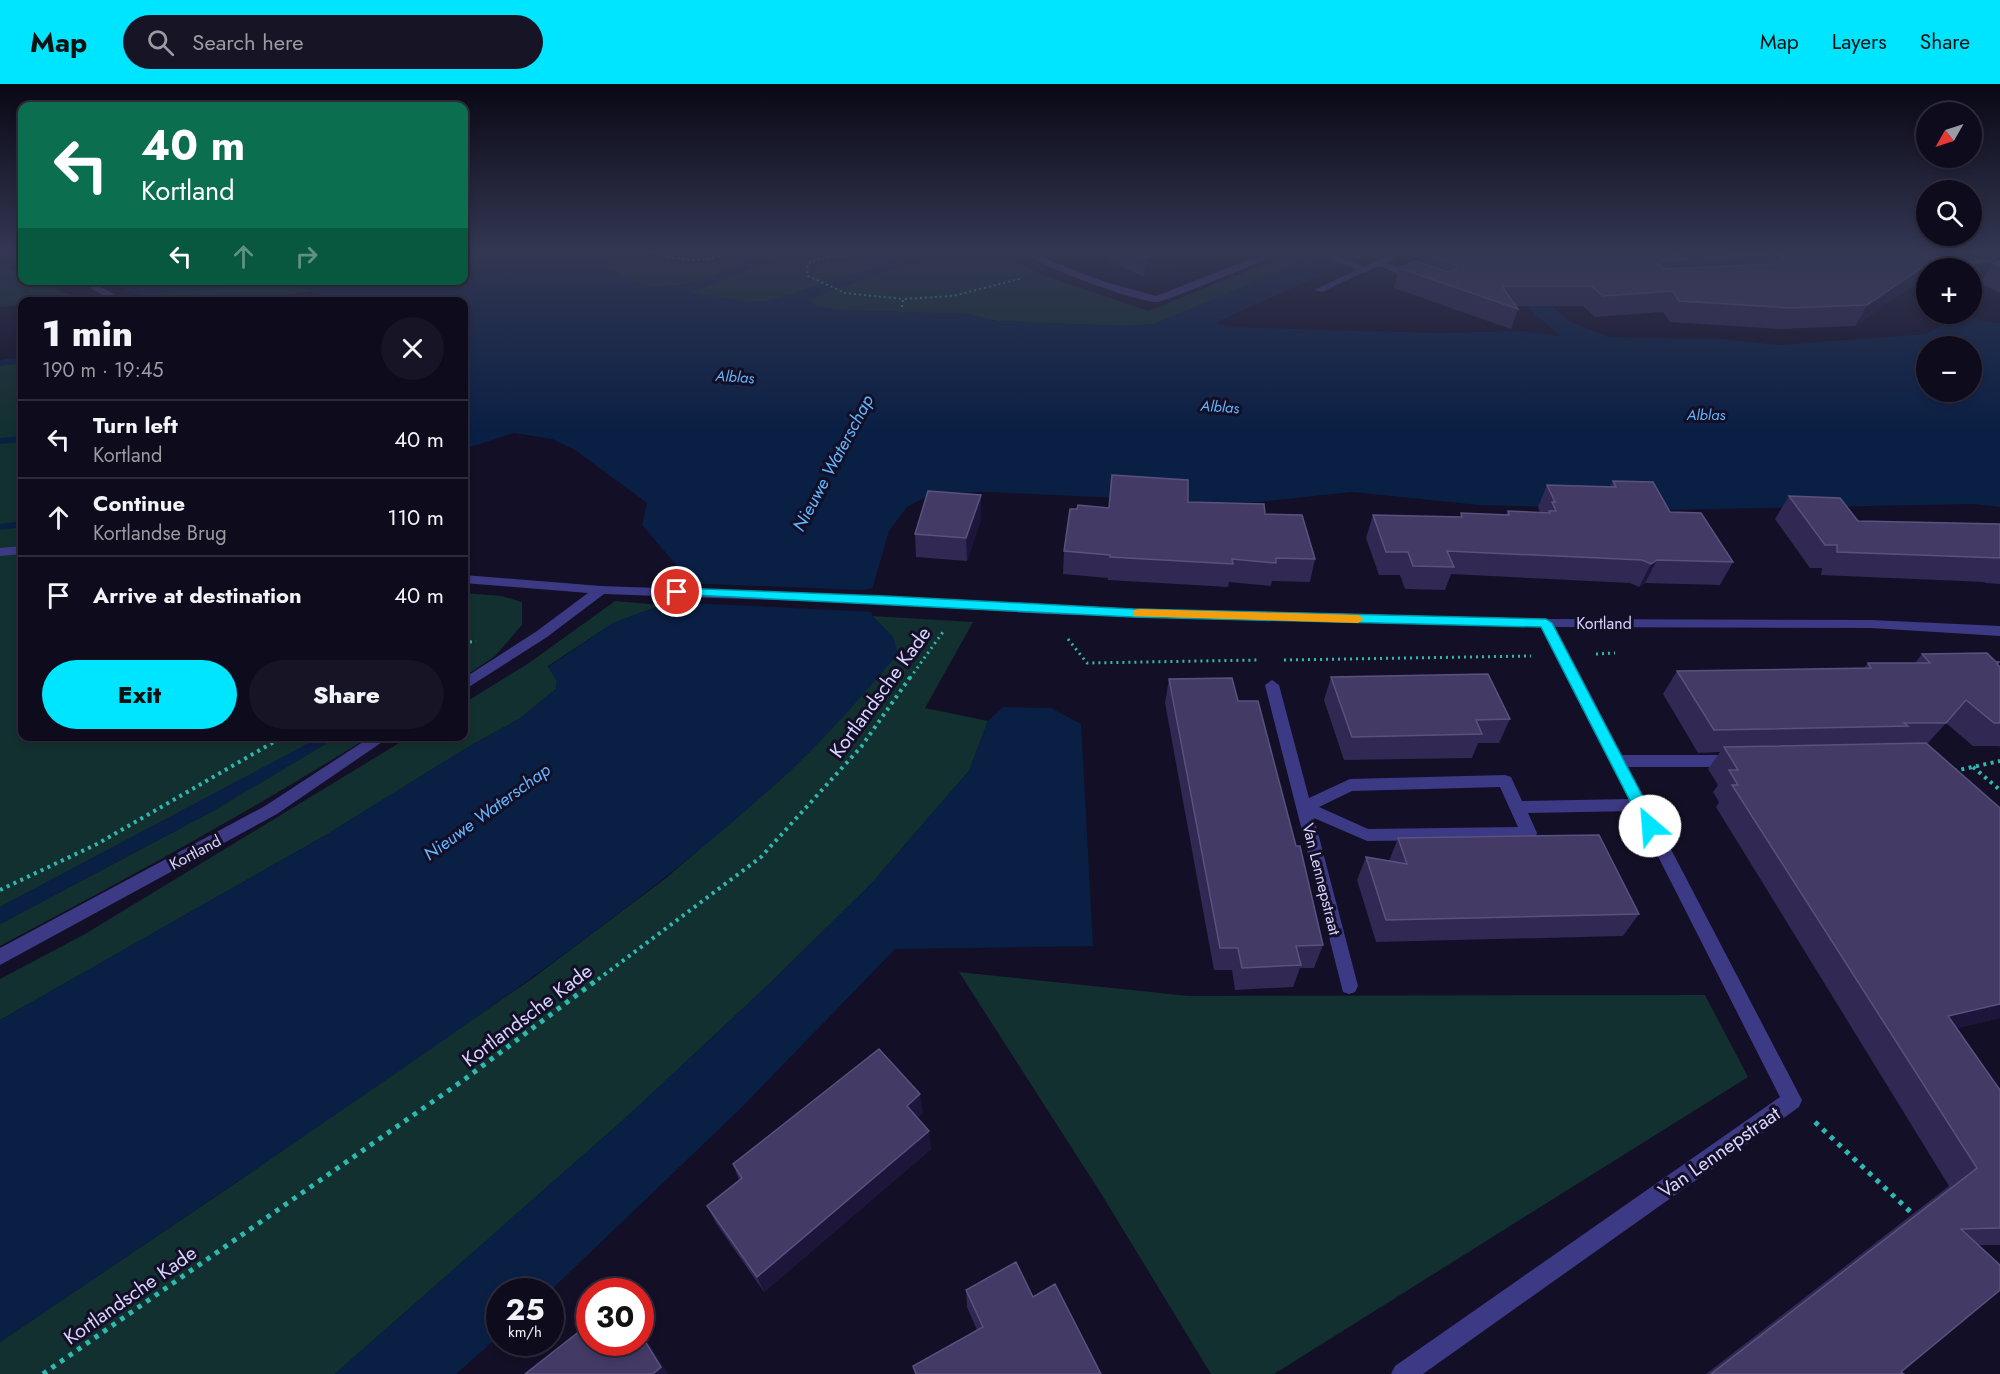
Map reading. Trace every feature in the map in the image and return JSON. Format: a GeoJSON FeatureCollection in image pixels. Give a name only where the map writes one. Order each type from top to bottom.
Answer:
{"type":"FeatureCollection","features":[{"type":"Feature","properties":{"kind":"street"},"geometry":{"type":"LineString","coordinates":[[0,552],[18,550]]}},
{"type":"Feature","properties":{"kind":"street"},"geometry":{"type":"LineString","coordinates":[[468,579],[601,590]]}},
{"type":"Feature","properties":{"kind":"street"},"geometry":{"type":"LineString","coordinates":[[468,682],[542,634],[601,590]]}},
{"type":"Feature","properties":{"kind":"street","name":"Kortland"},"geometry":{"type":"LineString","coordinates":[[601,590],[885,600],[1153,614],[1546,623],[1871,624],[2000,631]]}},
{"type":"Feature","properties":{"kind":"street","name":"Van Lennepstraat"},"geometry":{"type":"LineString","coordinates":[[1403,1374],[1792,1100],[1546,623]]}},
{"type":"Feature","properties":{"kind":"street","name":"Van Lennepstraat"},"geometry":{"type":"LineString","coordinates":[[1272,685],[1349,986]]}},
{"type":"Feature","properties":{"kind":"street","name":"Kortland"},"geometry":{"type":"LineString","coordinates":[[0,957],[271,810],[376,741]]}},
{"type":"Feature","properties":{"kind":"street"},"geometry":{"type":"LineString","coordinates":[[1617,761],[1748,761]]}},
{"type":"Feature","properties":{"kind":"street","name":"Van Lennepstraat"},"geometry":{"type":"LineString","coordinates":[[1505,781],[1529,833],[1367,834],[1304,807],[1350,785],[1505,781]]}},
{"type":"Feature","properties":{"kind":"street"},"geometry":{"type":"LineString","coordinates":[[1517,807],[1639,805]]}},
{"type":"Feature","properties":{"kind":"path","name":"Kortlandsche Kade"},"geometry":{"type":"LineString","coordinates":[[43,1374],[465,1080],[761,857],[861,747],[946,627],[956,604]]}},
{"type":"Feature","properties":{"kind":"path"},"geometry":{"type":"LineString","coordinates":[[0,890],[97,844],[275,741]]}},
{"type":"Feature","properties":{"kind":"path"},"geometry":{"type":"LineString","coordinates":[[1952,771],[2000,761]]}},
{"type":"Feature","properties":{"kind":"path"},"geometry":{"type":"LineString","coordinates":[[1973,767],[2000,790]]}},
{"type":"Feature","properties":{"kind":"path"},"geometry":{"type":"LineString","coordinates":[[1792,1100],[1922,1223]]}},
{"type":"Feature","properties":{"kind":"green space"},"geometry":{"type":"Polygon","coordinates":[[[909,312],[1182,312],[1154,324],[1125,326],[998,321],[968,314],[909,312]]]}},
{"type":"Feature","properties":{"kind":"green space"},"geometry":{"type":"Polygon","coordinates":[[[18,361],[18,741],[314,741],[0,907],[0,363],[18,361]]]}},
{"type":"Feature","properties":{"kind":"green space"},"geometry":{"type":"Polygon","coordinates":[[[468,593],[502,596],[522,602],[522,625],[495,656],[468,674],[468,593]]]}},
{"type":"Feature","properties":{"kind":"green space"},"geometry":{"type":"Polygon","coordinates":[[[615,601],[662,605],[613,623],[548,666],[557,681],[556,689],[519,719],[468,747],[326,835],[0,1020],[0,979],[85,934],[402,741],[468,741],[468,701],[529,663],[615,601]]]}},
{"type":"Feature","properties":{"kind":"green space"},"geometry":{"type":"Polygon","coordinates":[[[872,616],[973,622],[925,708],[988,721],[969,771],[870,885],[768,985],[631,1113],[335,1374],[0,1374],[0,1342],[533,978],[666,878],[779,781],[893,637],[872,616]]]}},
{"type":"Feature","properties":{"kind":"green space"},"geometry":{"type":"Polygon","coordinates":[[[330,741],[362,741],[186,845],[0,946],[0,924],[211,812],[330,741]]]}},
{"type":"Feature","properties":{"kind":"green space"},"geometry":{"type":"Polygon","coordinates":[[[959,972],[1189,996],[1705,995],[1748,1077],[1274,1374],[1211,1374],[1102,1195],[959,972]]]}},
{"type":"Feature","properties":{"kind":"water"},"geometry":{"type":"Polygon","coordinates":[[[468,312],[909,312],[968,314],[998,321],[1125,326],[1154,324],[1182,312],[1239,312],[1217,324],[1230,327],[1440,333],[1522,331],[1560,336],[1533,312],[1559,312],[1569,321],[1609,337],[1722,339],[1778,345],[1926,334],[1941,326],[1939,324],[1982,324],[1982,321],[2000,323],[2000,507],[1972,504],[1661,510],[1479,505],[1352,492],[1259,502],[1206,502],[989,492],[933,493],[907,507],[889,531],[870,597],[872,616],[893,637],[898,654],[825,737],[777,783],[638,899],[491,1007],[0,1342],[0,1020],[326,835],[468,747],[519,719],[556,689],[557,681],[548,667],[613,623],[662,605],[690,581],[642,525],[647,503],[575,450],[552,439],[514,433],[468,448],[468,312]]]}},
{"type":"Feature","properties":{"kind":"water"},"geometry":{"type":"Polygon","coordinates":[[[1003,707],[1051,708],[1081,724],[1093,946],[895,949],[741,1108],[564,1278],[486,1278],[486,1347],[456,1374],[335,1374],[631,1113],[768,985],[870,885],[969,771],[988,721],[1003,707]]]}},
{"type":"Feature","properties":{"kind":"water"},"geometry":{"type":"Polygon","coordinates":[[[313,741],[330,741],[211,812],[0,924],[0,907],[313,741]]]}},
{"type":"Feature","properties":{"kind":"pier"},"geometry":{"type":"Polygon","coordinates":[[[684,583],[861,590],[876,588],[873,597],[875,612],[710,604],[656,604],[684,583]]]}},
{"type":"Feature","properties":{"kind":"building"},"geometry":{"type":"Polygon","coordinates":[[[1112,475],[1188,480],[1188,502],[1264,504],[1265,514],[1302,515],[1315,559],[1276,558],[1276,563],[1232,559],[1233,564],[1110,557],[1110,555],[1064,551],[1070,509],[1077,509],[1078,505],[1109,508],[1112,475]]]}},
{"type":"Feature","properties":{"kind":"building"},"geometry":{"type":"Polygon","coordinates":[[[1613,481],[1653,482],[1670,512],[1701,513],[1733,562],[1657,560],[1651,564],[1642,560],[1447,551],[1454,567],[1413,566],[1408,552],[1386,552],[1373,515],[1462,517],[1461,513],[1509,515],[1508,511],[1550,513],[1549,511],[1556,511],[1552,502],[1555,502],[1547,485],[1616,487],[1613,481]]]}},
{"type":"Feature","properties":{"kind":"building"},"geometry":{"type":"Polygon","coordinates":[[[928,491],[981,495],[966,538],[915,534],[928,491]]]}},
{"type":"Feature","properties":{"kind":"building"},"geometry":{"type":"Polygon","coordinates":[[[1789,496],[1840,498],[1858,521],[2000,524],[2000,558],[1837,552],[1837,545],[1825,545],[1789,496]]]}},
{"type":"Feature","properties":{"kind":"building"},"geometry":{"type":"Polygon","coordinates":[[[1987,653],[1999,662],[1997,664],[2000,667],[2000,723],[1994,723],[1966,700],[1946,723],[1904,723],[1908,726],[1714,730],[1677,671],[1871,668],[1868,663],[1930,663],[1922,654],[1987,653]]]}},
{"type":"Feature","properties":{"kind":"building"},"geometry":{"type":"Polygon","coordinates":[[[1488,674],[1510,719],[1476,720],[1482,734],[1352,737],[1331,677],[1488,674]]]}},
{"type":"Feature","properties":{"kind":"building"},"geometry":{"type":"Polygon","coordinates":[[[1232,678],[1238,701],[1258,701],[1296,846],[1300,846],[1323,945],[1296,946],[1301,965],[1242,968],[1238,948],[1220,948],[1169,679],[1232,678]]]}},
{"type":"Feature","properties":{"kind":"building"},"geometry":{"type":"Polygon","coordinates":[[[1926,743],[2000,808],[2000,1004],[1948,1016],[2000,1090],[2000,1228],[1961,1229],[2000,1265],[2000,1290],[1901,1372],[1904,1374],[1711,1374],[1977,1168],[1732,785],[1738,785],[1729,770],[1738,770],[1724,747],[1926,743]]]}},
{"type":"Feature","properties":{"kind":"building"},"geometry":{"type":"Polygon","coordinates":[[[1599,835],[1639,914],[1386,920],[1366,857],[1407,864],[1398,838],[1599,835]]]}},
{"type":"Feature","properties":{"kind":"building"},"geometry":{"type":"Polygon","coordinates":[[[879,1049],[920,1094],[907,1106],[929,1131],[757,1277],[707,1206],[742,1178],[733,1164],[879,1049]]]}},
{"type":"Feature","properties":{"kind":"building"},"geometry":{"type":"Polygon","coordinates":[[[1016,1262],[1033,1297],[1055,1284],[1101,1374],[916,1374],[913,1366],[983,1327],[966,1290],[1016,1262]]]}},
{"type":"Feature","properties":{"kind":"building"},"geometry":{"type":"Polygon","coordinates":[[[576,1334],[576,1356],[654,1356],[661,1367],[653,1374],[525,1374],[548,1356],[564,1356],[564,1343],[576,1334]]]}},
{"type":"Feature","properties":{"kind":"waterway"},"geometry":{"type":"LineString","coordinates":[[0,363],[18,361]]}},
{"type":"Feature","properties":{"kind":"waterway"},"geometry":{"type":"LineString","coordinates":[[0,441],[18,439]]}},
{"type":"Feature","properties":{"kind":"waterway"},"geometry":{"type":"LineString","coordinates":[[0,527],[18,525]]}},
{"type":"Feature","properties":{"kind":"slow traffic"},"geometry":{"type":"LineString","coordinates":[[1139,613],[1358,619]]}},
{"type":"Feature","properties":{"kind":"route"},"geometry":{"type":"LineString","coordinates":[[677,592],[885,600],[1046,610],[1546,623],[1650,826]]}},
{"type":"Feature","properties":{"kind":"water label","name":"Alblas"},"geometry":{"type":"Point","coordinates":[735,377]}},
{"type":"Feature","properties":{"kind":"water label","name":"Alblas"},"geometry":{"type":"Point","coordinates":[1220,407]}},
{"type":"Feature","properties":{"kind":"water label","name":"Alblas"},"geometry":{"type":"Point","coordinates":[1706,415]}},
{"type":"Feature","properties":{"kind":"water label","name":"Nieuwe Waterschap"},"geometry":{"type":"Point","coordinates":[833,463]}},
{"type":"Feature","properties":{"kind":"water label","name":"Nieuwe Waterschap"},"geometry":{"type":"Point","coordinates":[487,812]}}]}
